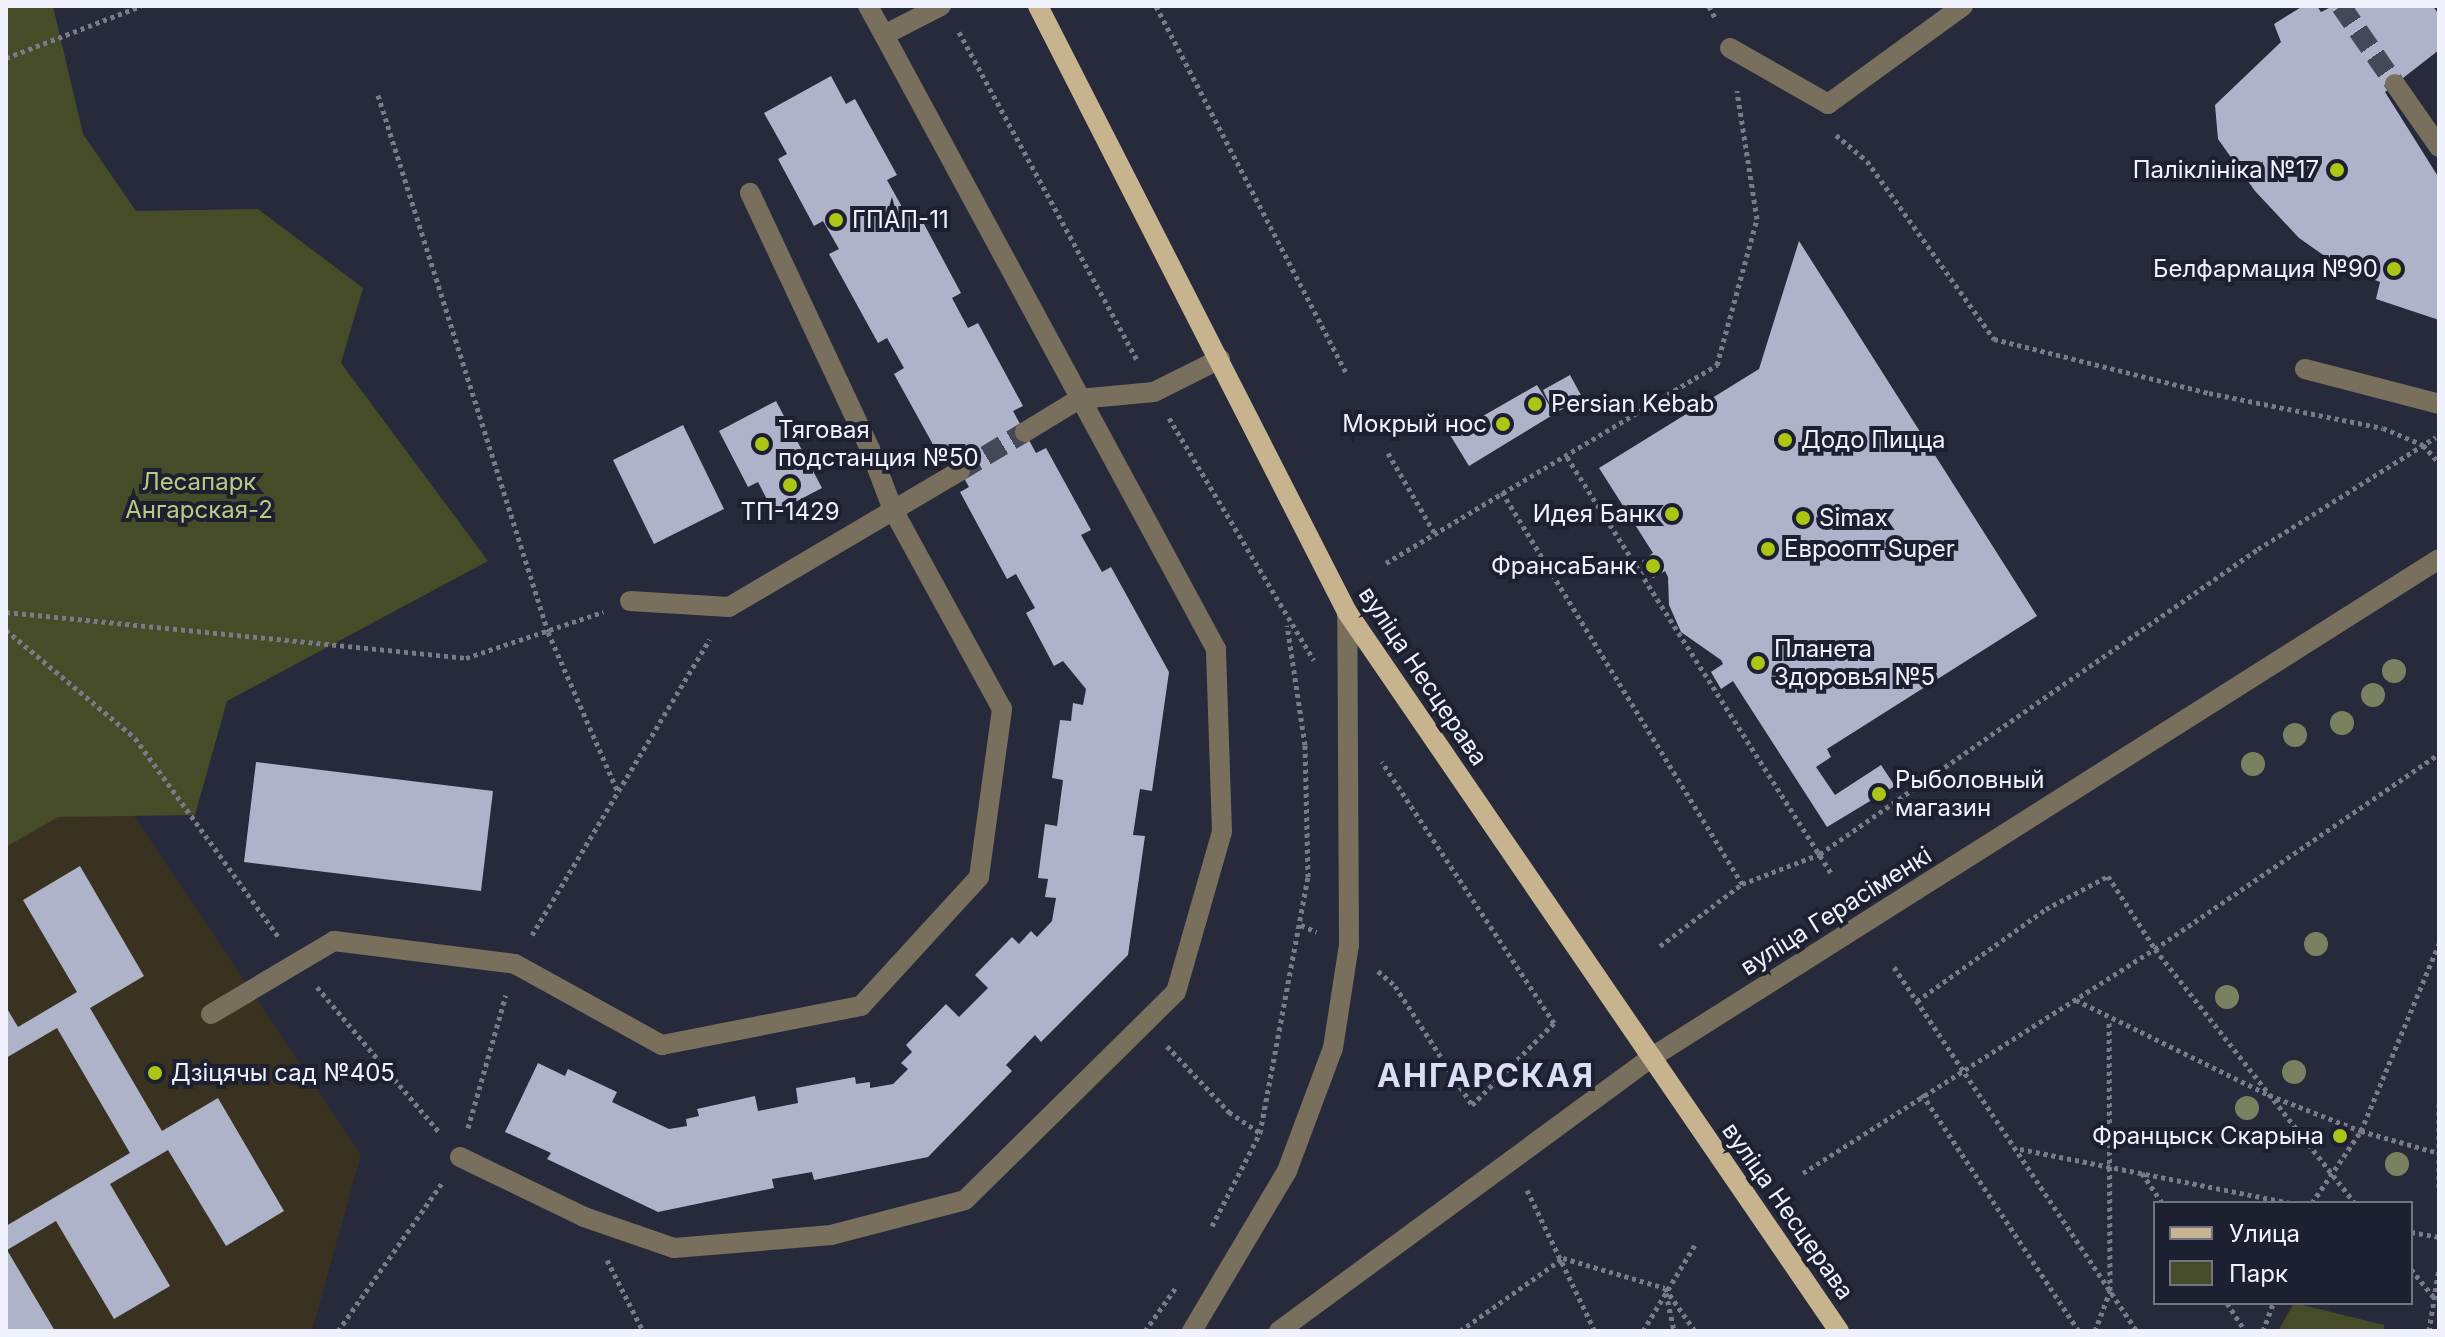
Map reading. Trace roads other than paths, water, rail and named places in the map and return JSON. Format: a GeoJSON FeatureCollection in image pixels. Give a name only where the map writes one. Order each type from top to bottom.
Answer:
{"type":"FeatureCollection","features":[{"type":"Feature","properties":{"kind":"main road","name":"вуліца Несцерава"},"geometry":{"type":"LineString","coordinates":[[1038,6],[1347,612],[1649,1059],[1839,1331]]}},
{"type":"Feature","properties":{"kind":"street"},"geometry":{"type":"LineString","coordinates":[[460,1157],[584,1217],[674,1248],[831,1235],[965,1200],[1147,1025],[1176,992],[1222,832],[1216,649],[868,6]]}},
{"type":"Feature","properties":{"kind":"street"},"geometry":{"type":"LineString","coordinates":[[1730,48],[1828,104],[1963,6]]}},
{"type":"Feature","properties":{"kind":"street"},"geometry":{"type":"LineString","coordinates":[[884,35],[947,13]]}},
{"type":"Feature","properties":{"kind":"street"},"geometry":{"type":"LineString","coordinates":[[2395,84],[2439,147]]}},
{"type":"Feature","properties":{"kind":"street"},"geometry":{"type":"LineString","coordinates":[[211,1014],[334,941],[515,964],[662,1045],[861,1006],[979,877],[1002,709],[893,510],[870,449],[750,193]]}},
{"type":"Feature","properties":{"kind":"street"},"geometry":{"type":"LineString","coordinates":[[1025,432],[1079,399],[1154,392],[1220,359]]}},
{"type":"Feature","properties":{"kind":"street"},"geometry":{"type":"LineString","coordinates":[[2305,369],[2439,404]]}},
{"type":"Feature","properties":{"kind":"street"},"geometry":{"type":"LineString","coordinates":[[630,601],[729,607],[960,471]]}},
{"type":"Feature","properties":{"kind":"street","name":"вуліца Герасіменкі"},"geometry":{"type":"LineString","coordinates":[[1279,1331],[1649,1059],[2439,559]]}},
{"type":"Feature","properties":{"kind":"street"},"geometry":{"type":"LineString","coordinates":[[1192,1331],[1287,1171],[1333,1048],[1349,945],[1347,612]]}},
{"type":"Feature","properties":{"kind":"tunnel"},"geometry":{"type":"LineString","coordinates":[[2341,6],[2395,84]]}},
{"type":"Feature","properties":{"kind":"tunnel"},"geometry":{"type":"LineString","coordinates":[[960,471],[1025,432]]}},
{"type":"Feature","properties":{"kind":"place","name":"Паліклініка №17"},"geometry":{"type":"Point","coordinates":[2337,170]}},
{"type":"Feature","properties":{"kind":"place","name":"ГПАП-11"},"geometry":{"type":"Point","coordinates":[836,220]}},
{"type":"Feature","properties":{"kind":"place","name":"Белфармация №90"},"geometry":{"type":"Point","coordinates":[2394,269]}},
{"type":"Feature","properties":{"kind":"place","name":"Persian Kebab"},"geometry":{"type":"Point","coordinates":[1535,404]}},
{"type":"Feature","properties":{"kind":"place","name":"Мокрый нос"},"geometry":{"type":"Point","coordinates":[1503,424]}},
{"type":"Feature","properties":{"kind":"place","name":"Додо Пицца"},"geometry":{"type":"Point","coordinates":[1785,440]}},
{"type":"Feature","properties":{"kind":"place","name":"Тяговая подстанция №50"},"geometry":{"type":"Point","coordinates":[762,444]}},
{"type":"Feature","properties":{"kind":"place","name":"ТП-1429"},"geometry":{"type":"Point","coordinates":[790,485]}},
{"type":"Feature","properties":{"kind":"place","name":"Идея Банк"},"geometry":{"type":"Point","coordinates":[1672,514]}},
{"type":"Feature","properties":{"kind":"place","name":"Simax"},"geometry":{"type":"Point","coordinates":[1803,518]}},
{"type":"Feature","properties":{"kind":"place","name":"Евроопт Super"},"geometry":{"type":"Point","coordinates":[1768,549]}},
{"type":"Feature","properties":{"kind":"place","name":"ФрансаБанк"},"geometry":{"type":"Point","coordinates":[1653,566]}},
{"type":"Feature","properties":{"kind":"place","name":"Планета Здоровья №5"},"geometry":{"type":"Point","coordinates":[1758,663]}},
{"type":"Feature","properties":{"kind":"place","name":"Рыболовный магазин"},"geometry":{"type":"Point","coordinates":[1879,794]}},
{"type":"Feature","properties":{"kind":"place","name":"Дзіцячы сад №405"},"geometry":{"type":"Point","coordinates":[155,1073]}},
{"type":"Feature","properties":{"kind":"place","name":"Францыск Скарына"},"geometry":{"type":"Point","coordinates":[2340,1136]}},
{"type":"Feature","properties":{"kind":"district","name":"АНГАРСКАЯ"},"geometry":{"type":"Point","coordinates":[1486,1076]}},
{"type":"Feature","properties":{"kind":"park label","name":"Лесапарк Ангарская-2"},"geometry":{"type":"Point","coordinates":[199,496]}}]}
